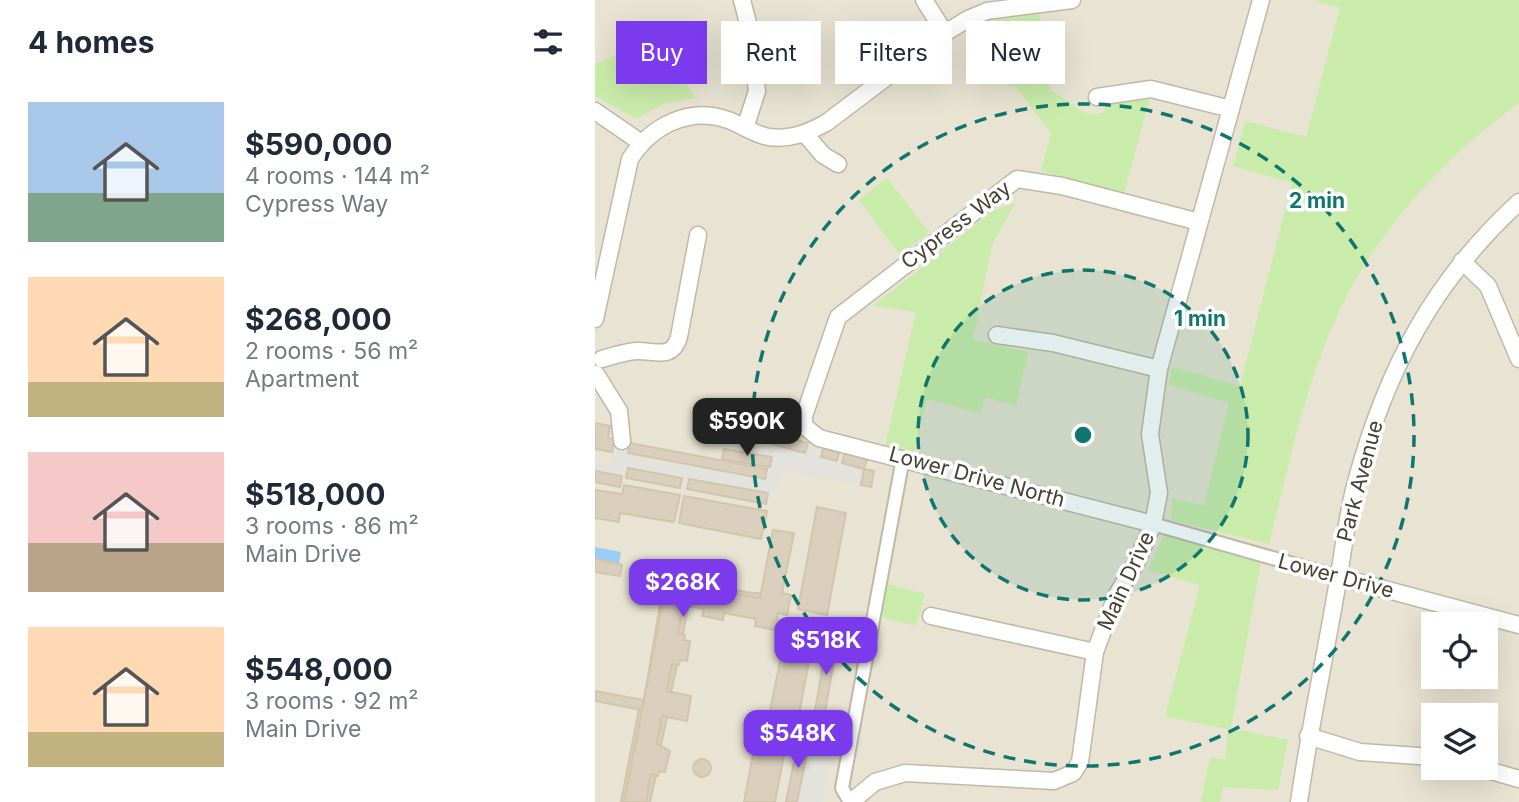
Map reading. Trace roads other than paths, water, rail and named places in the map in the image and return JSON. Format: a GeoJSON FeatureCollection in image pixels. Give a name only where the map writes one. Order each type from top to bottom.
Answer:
{"type":"FeatureCollection","features":[{"type":"Feature","properties":{"kind":"street"},"geometry":{"type":"LineString","coordinates":[[742,0],[749,27],[757,91],[745,128]]}},
{"type":"Feature","properties":{"kind":"street"},"geometry":{"type":"LineString","coordinates":[[924,0],[937,21]]}},
{"type":"Feature","properties":{"kind":"street"},"geometry":{"type":"LineString","coordinates":[[952,29],[987,11],[1072,0]]}},
{"type":"Feature","properties":{"kind":"street","name":"Main Drive"},"geometry":{"type":"LineString","coordinates":[[851,802],[875,782],[905,773],[1054,781],[1073,773],[1080,760],[1095,652],[1116,596],[1137,561],[1153,524],[1159,493],[1150,434],[1159,369],[1261,0]]}},
{"type":"Feature","properties":{"kind":"street"},"geometry":{"type":"LineString","coordinates":[[595,319],[623,181],[630,159],[640,142],[658,128],[682,117],[703,115],[726,119],[766,136],[805,134],[833,118],[878,84]]}},
{"type":"Feature","properties":{"kind":"street"},"geometry":{"type":"LineString","coordinates":[[1097,97],[1151,89],[1231,109]]}},
{"type":"Feature","properties":{"kind":"street"},"geometry":{"type":"LineString","coordinates":[[595,111],[640,142]]}},
{"type":"Feature","properties":{"kind":"street"},"geometry":{"type":"LineString","coordinates":[[805,134],[823,155],[838,164]]}},
{"type":"Feature","properties":{"kind":"street","name":"Cypress Way"},"geometry":{"type":"LineString","coordinates":[[804,426],[804,416],[838,317],[1017,179],[1062,186],[1199,222]]}},
{"type":"Feature","properties":{"kind":"street","name":"Park Avenue"},"geometry":{"type":"LineString","coordinates":[[1299,802],[1308,736],[1355,483],[1387,387],[1415,328],[1462,261],[1519,201]]}},
{"type":"Feature","properties":{"kind":"street"},"geometry":{"type":"LineString","coordinates":[[622,441],[619,411],[597,364],[634,351],[662,354],[675,348],[680,337],[699,235]]}},
{"type":"Feature","properties":{"kind":"street"},"geometry":{"type":"LineString","coordinates":[[1462,261],[1488,286],[1519,359]]}},
{"type":"Feature","properties":{"kind":"street"},"geometry":{"type":"LineString","coordinates":[[996,335],[1053,342],[1159,369]]}},
{"type":"Feature","properties":{"kind":"street","name":"Lower Drive North"},"geometry":{"type":"LineString","coordinates":[[804,426],[819,438],[1153,524]]}},
{"type":"Feature","properties":{"kind":"street"},"geometry":{"type":"LineString","coordinates":[[851,802],[842,788],[904,458]]}},
{"type":"Feature","properties":{"kind":"street","name":"Lower Drive"},"geometry":{"type":"LineString","coordinates":[[1153,524],[1519,625]]}},
{"type":"Feature","properties":{"kind":"street"},"geometry":{"type":"LineString","coordinates":[[931,616],[1095,652]]}},
{"type":"Feature","properties":{"kind":"street"},"geometry":{"type":"LineString","coordinates":[[1308,736],[1360,752],[1421,756]]}},
{"type":"Feature","properties":{"kind":"street"},"geometry":{"type":"LineString","coordinates":[[1498,773],[1519,779]]}},
{"type":"Feature","properties":{"kind":"water"},"geometry":{"type":"Polygon","coordinates":[[[595,547],[621,552],[619,564],[595,559],[595,547]]]}}]}
